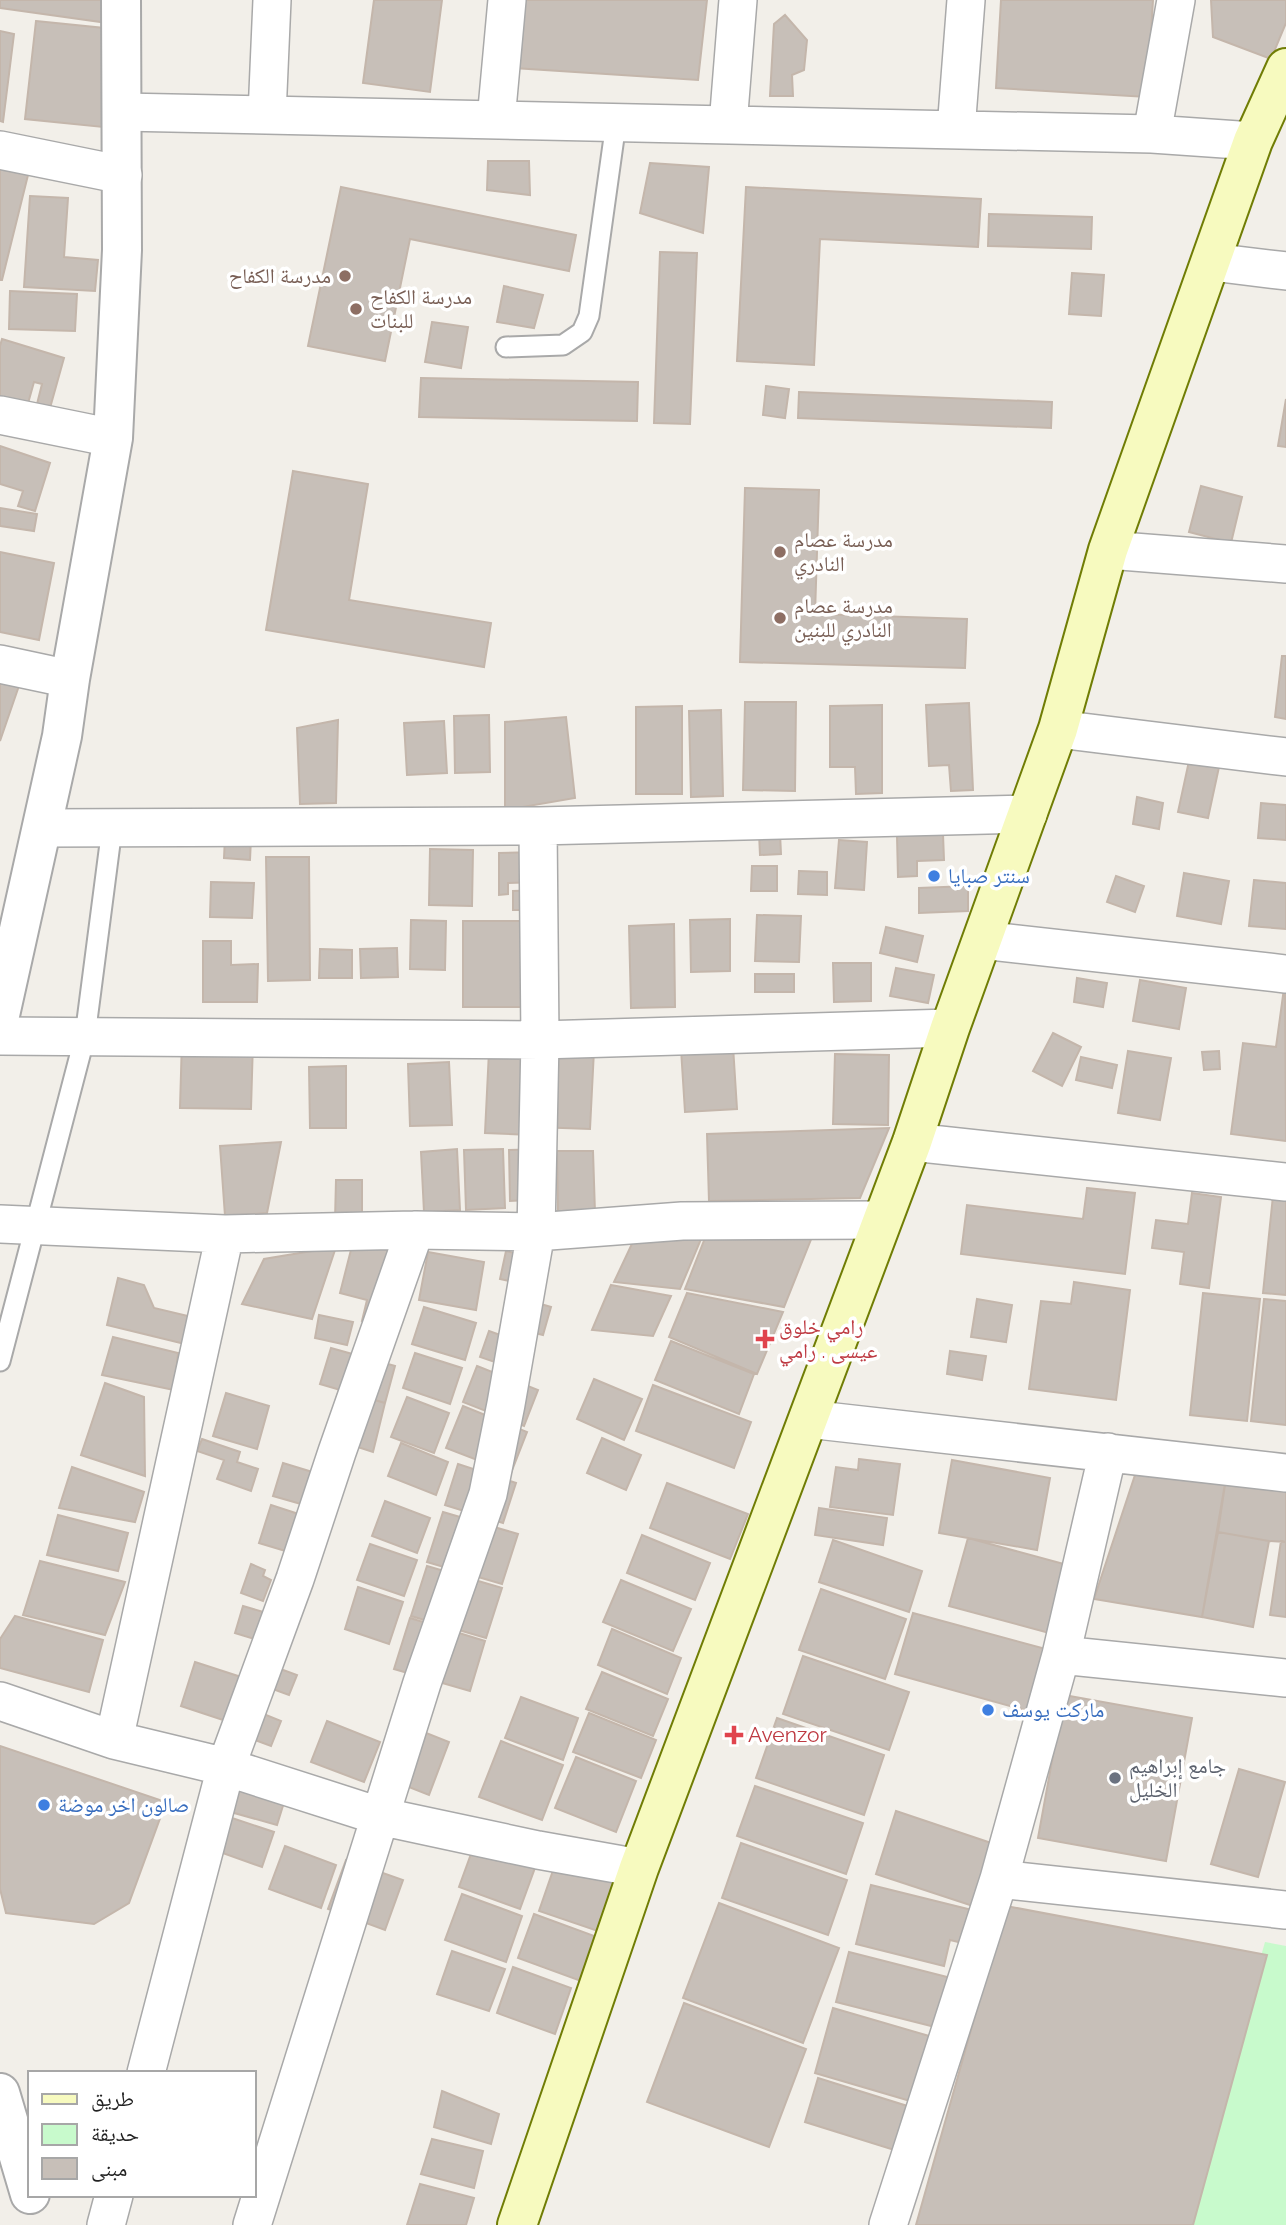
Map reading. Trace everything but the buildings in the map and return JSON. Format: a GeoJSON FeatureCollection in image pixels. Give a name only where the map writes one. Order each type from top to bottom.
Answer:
{"type":"FeatureCollection","features":[{"type":"Feature","properties":{"kind":"main road"},"geometry":{"type":"LineString","coordinates":[[517,2225],[639,1868],[912,1142],[950,1028],[1058,729],[1108,550],[1253,141],[1286,68]]}},
{"type":"Feature","properties":{"kind":"street"},"geometry":{"type":"LineString","coordinates":[[0,1015],[13,900],[42,828],[62,736],[113,438],[122,250],[121,0]]}},
{"type":"Feature","properties":{"kind":"street"},"geometry":{"type":"LineString","coordinates":[[267,115],[272,0]]}},
{"type":"Feature","properties":{"kind":"street"},"geometry":{"type":"LineString","coordinates":[[496,120],[507,0]]}},
{"type":"Feature","properties":{"kind":"street"},"geometry":{"type":"LineString","coordinates":[[728,125],[738,0]]}},
{"type":"Feature","properties":{"kind":"street"},"geometry":{"type":"LineString","coordinates":[[956,130],[966,0]]}},
{"type":"Feature","properties":{"kind":"street"},"geometry":{"type":"LineString","coordinates":[[1152,134],[1176,0]]}},
{"type":"Feature","properties":{"kind":"street"},"geometry":{"type":"LineString","coordinates":[[122,112],[1152,134],[1253,141]]}},
{"type":"Feature","properties":{"kind":"street"},"geometry":{"type":"LineString","coordinates":[[0,150],[123,175]]}},
{"type":"Feature","properties":{"kind":"street"},"geometry":{"type":"LineString","coordinates":[[1212,262],[1286,271]]}},
{"type":"Feature","properties":{"kind":"street"},"geometry":{"type":"LineString","coordinates":[[0,415],[113,438]]}},
{"type":"Feature","properties":{"kind":"street"},"geometry":{"type":"LineString","coordinates":[[1108,550],[1286,564]]}},
{"type":"Feature","properties":{"kind":"street"},"geometry":{"type":"LineString","coordinates":[[0,664],[70,679]]}},
{"type":"Feature","properties":{"kind":"street"},"geometry":{"type":"LineString","coordinates":[[1058,729],[1286,757]]}},
{"type":"Feature","properties":{"kind":"street"},"geometry":{"type":"LineString","coordinates":[[42,828],[538,826],[1028,814]]}},
{"type":"Feature","properties":{"kind":"street"},"geometry":{"type":"LineString","coordinates":[[252,2225],[379,1816],[488,1494],[536,1232],[540,1040],[538,826]]}},
{"type":"Feature","properties":{"kind":"street"},"geometry":{"type":"LineString","coordinates":[[982,940],[1286,974]]}},
{"type":"Feature","properties":{"kind":"street"},"geometry":{"type":"LineString","coordinates":[[0,1036],[540,1040],[950,1028]]}},
{"type":"Feature","properties":{"kind":"street"},"geometry":{"type":"LineString","coordinates":[[912,1142],[1286,1181]]}},
{"type":"Feature","properties":{"kind":"street"},"geometry":{"type":"LineString","coordinates":[[17,1225],[225,1234],[415,1230],[536,1232],[682,1221],[882,1220]]}},
{"type":"Feature","properties":{"kind":"street"},"geometry":{"type":"LineString","coordinates":[[147,2071],[226,1767],[295,1579],[415,1230]]}},
{"type":"Feature","properties":{"kind":"street"},"geometry":{"type":"LineString","coordinates":[[114,1740],[225,1234]]}},
{"type":"Feature","properties":{"kind":"street"},"geometry":{"type":"LineString","coordinates":[[808,1419],[1286,1473]]}},
{"type":"Feature","properties":{"kind":"street"},"geometry":{"type":"LineString","coordinates":[[888,2225],[999,1879],[1062,1655],[1108,1452]]}},
{"type":"Feature","properties":{"kind":"street"},"geometry":{"type":"LineString","coordinates":[[1062,1655],[1286,1678]]}},
{"type":"Feature","properties":{"kind":"street"},"geometry":{"type":"LineString","coordinates":[[0,1700],[114,1740],[226,1767],[379,1816],[538,1850],[639,1868]]}},
{"type":"Feature","properties":{"kind":"street"},"geometry":{"type":"LineString","coordinates":[[999,1879],[1286,1910]]}},
{"type":"Feature","properties":{"kind":"street"},"geometry":{"type":"LineString","coordinates":[[0,2093],[28,2187]]}},
{"type":"Feature","properties":{"kind":"street"},"geometry":{"type":"LineString","coordinates":[[31,2197],[39,2225]]}},
{"type":"Feature","properties":{"kind":"street"},"geometry":{"type":"LineString","coordinates":[[106,2225],[113,2197]]}},
{"type":"Feature","properties":{"kind":"lane"},"geometry":{"type":"LineString","coordinates":[[506,347],[563,345],[582,332],[589,316],[616,123]]}},
{"type":"Feature","properties":{"kind":"lane"},"geometry":{"type":"LineString","coordinates":[[0,1361],[17,1225],[85,1037],[112,828]]}},
{"type":"Feature","properties":{"kind":"green space"},"geometry":{"type":"Polygon","coordinates":[[[1265,1942],[1286,1946],[1286,2225],[1185,2225],[1265,1942]]]}},
{"type":"Feature","properties":{"kind":"place","name":"مدرسة الكفاح"},"geometry":{"type":"Point","coordinates":[345,276]}},
{"type":"Feature","properties":{"kind":"place","name":"مدرسة الكفاح للبنات"},"geometry":{"type":"Point","coordinates":[356,309]}},
{"type":"Feature","properties":{"kind":"place","name":"مدرسة عصام النادري"},"geometry":{"type":"Point","coordinates":[780,552]}},
{"type":"Feature","properties":{"kind":"place","name":"مدرسة عصام النادري للبنين"},"geometry":{"type":"Point","coordinates":[780,618]}},
{"type":"Feature","properties":{"kind":"place","name":"سنتر صبايا"},"geometry":{"type":"Point","coordinates":[934,876]}},
{"type":"Feature","properties":{"kind":"place","name":"رامي خلوق عيسى . رامي"},"geometry":{"type":"Point","coordinates":[765,1339]}},
{"type":"Feature","properties":{"kind":"place","name":"ماركت يوسف"},"geometry":{"type":"Point","coordinates":[988,1710]}},
{"type":"Feature","properties":{"kind":"place","name":"Avenzor"},"geometry":{"type":"Point","coordinates":[734,1735]}},
{"type":"Feature","properties":{"kind":"place","name":"جامع إبراهيم الخليل"},"geometry":{"type":"Point","coordinates":[1115,1778]}},
{"type":"Feature","properties":{"kind":"place","name":"صالون اخر موضة"},"geometry":{"type":"Point","coordinates":[44,1805]}}]}
